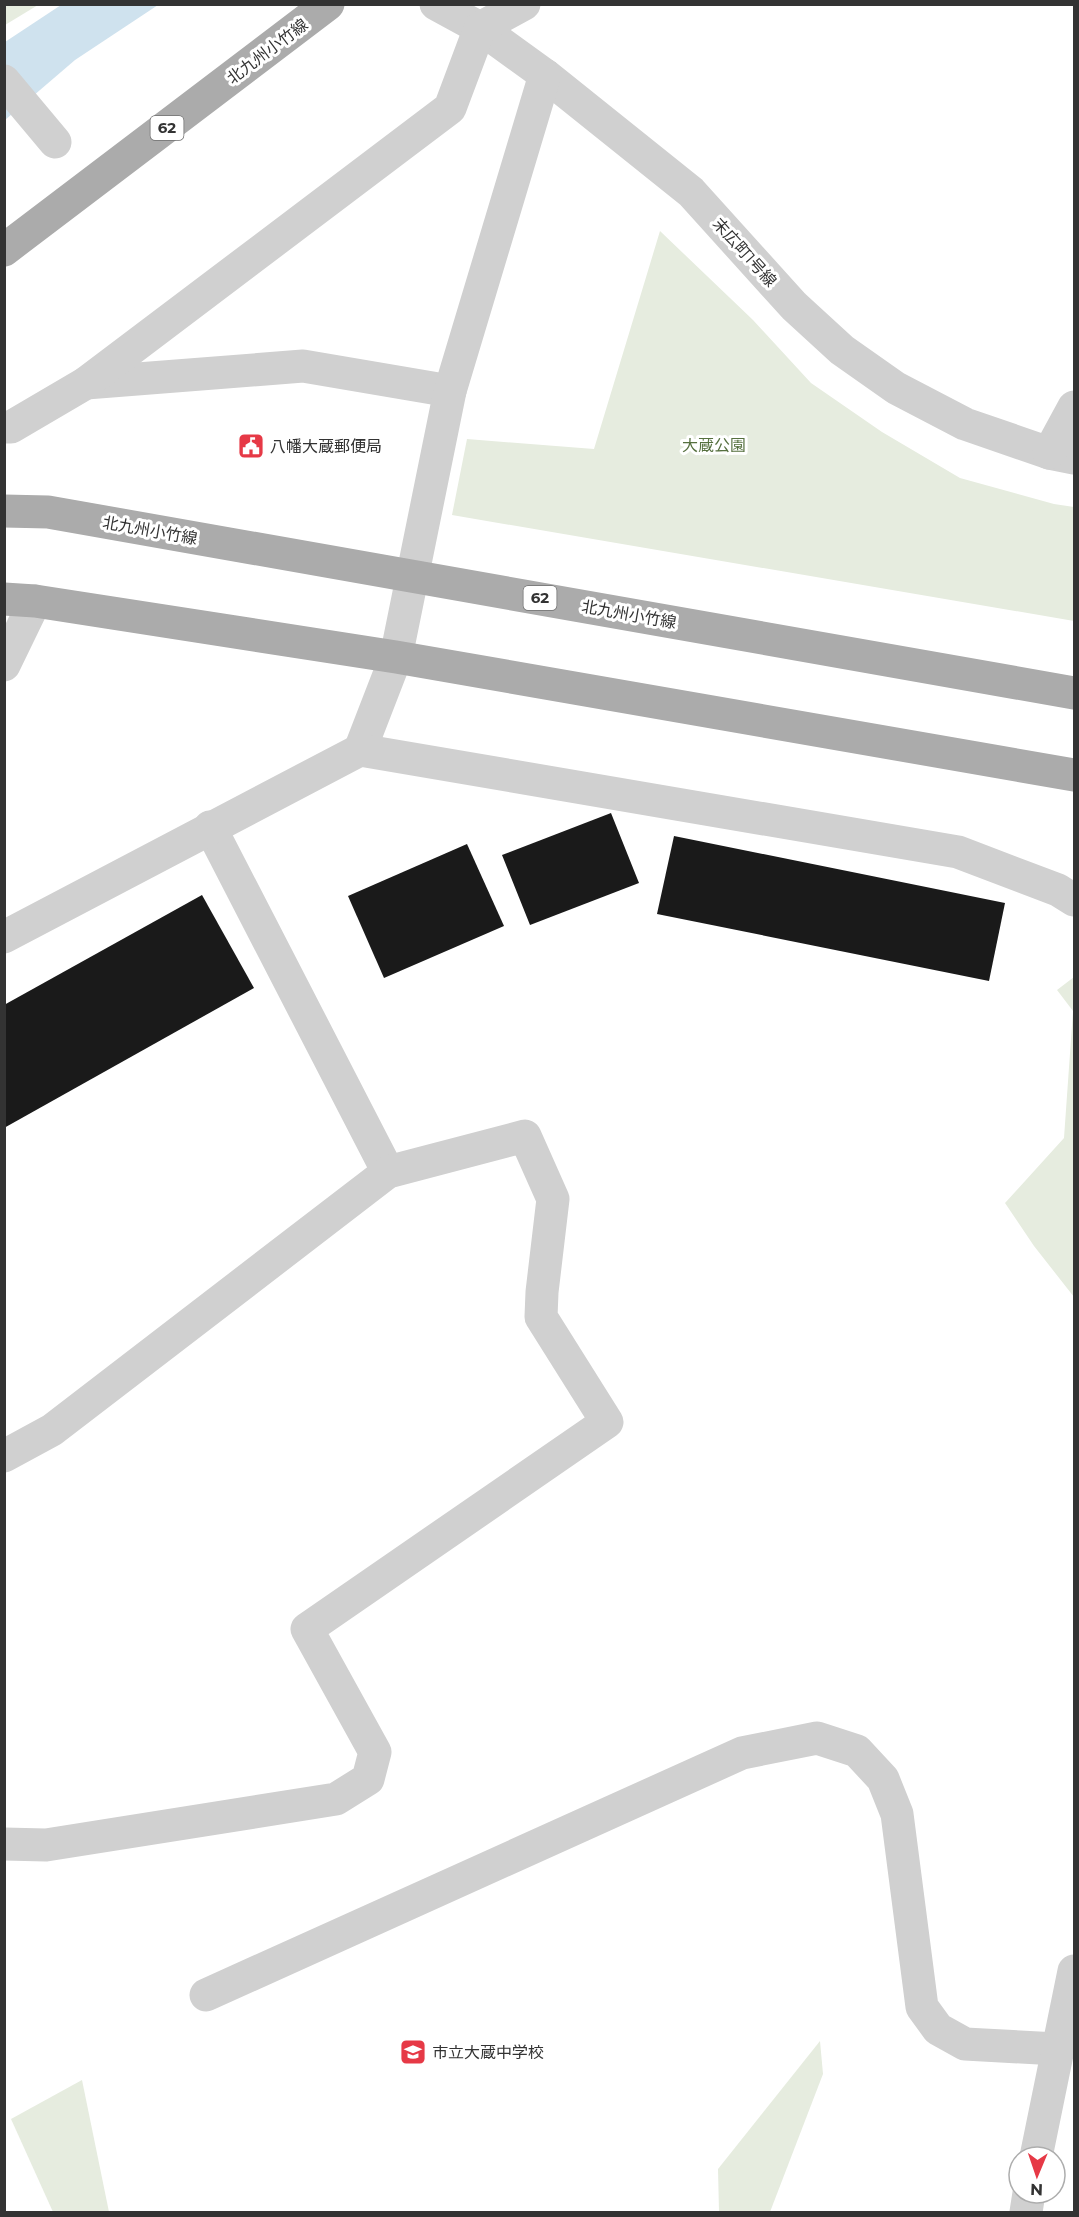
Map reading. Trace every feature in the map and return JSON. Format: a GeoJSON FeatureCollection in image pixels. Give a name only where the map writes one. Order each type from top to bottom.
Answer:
{"type":"FeatureCollection","features":[{"type":"Feature","properties":{"kind":"main road","name":"北九州小竹線"},"geometry":{"type":"LineString","coordinates":[[4,250],[328,4]]}},
{"type":"Feature","properties":{"kind":"main road","name":"北九州小竹線"},"geometry":{"type":"LineString","coordinates":[[4,511],[48,512],[1074,693]]}},
{"type":"Feature","properties":{"kind":"main road"},"geometry":{"type":"LineString","coordinates":[[20,600],[396,657],[1074,775]]}},
{"type":"Feature","properties":{"kind":"street","name":"末広町1号線"},"geometry":{"type":"LineString","coordinates":[[436,4],[480,28],[545,75],[691,192],[794,306],[842,350],[896,388],[965,424],[1062,456]]}},
{"type":"Feature","properties":{"kind":"street"},"geometry":{"type":"LineString","coordinates":[[4,427],[11,427],[86,383],[450,108],[480,28],[524,4]]}},
{"type":"Feature","properties":{"kind":"street"},"geometry":{"type":"LineString","coordinates":[[360,750],[396,657],[450,391],[545,75]]}},
{"type":"Feature","properties":{"kind":"street"},"geometry":{"type":"LineString","coordinates":[[4,81],[55,142]]}},
{"type":"Feature","properties":{"kind":"street"},"geometry":{"type":"LineString","coordinates":[[86,383],[303,366],[450,391]]}},
{"type":"Feature","properties":{"kind":"street"},"geometry":{"type":"LineString","coordinates":[[1062,456],[1074,407]]}},
{"type":"Feature","properties":{"kind":"street"},"geometry":{"type":"LineString","coordinates":[[4,665],[20,600]]}},
{"type":"Feature","properties":{"kind":"street"},"geometry":{"type":"LineString","coordinates":[[4,937],[360,750],[958,852],[1058,890],[1074,900]]}},
{"type":"Feature","properties":{"kind":"street"},"geometry":{"type":"LineString","coordinates":[[210,827],[388,1172]]}},
{"type":"Feature","properties":{"kind":"street"},"geometry":{"type":"LineString","coordinates":[[4,1456],[52,1430],[388,1172],[525,1136],[553,1199],[541,1317],[607,1422],[306,1629],[375,1752],[368,1779],[336,1799],[46,1845],[4,1844]]}},
{"type":"Feature","properties":{"kind":"street"},"geometry":{"type":"LineString","coordinates":[[206,1995],[741,1753],[817,1738],[857,1751],[883,1779],[897,1814],[922,2007],[938,2029],[964,2044],[1057,2049]]}},
{"type":"Feature","properties":{"kind":"street"},"geometry":{"type":"LineString","coordinates":[[1038,2145],[1074,1971]]}},
{"type":"Feature","properties":{"kind":"green space"},"geometry":{"type":"Polygon","coordinates":[[[5,4],[38,4],[38,5],[5,25],[5,4]]]}},
{"type":"Feature","properties":{"kind":"green space","name":"大蔵公園"},"geometry":{"type":"Polygon","coordinates":[[[660,231],[753,320],[811,383],[882,432],[960,478],[1054,504],[1074,507],[1074,621],[452,515],[467,439],[594,449],[660,231]]]}},
{"type":"Feature","properties":{"kind":"green space"},"geometry":{"type":"Polygon","coordinates":[[[1074,977],[1074,1297],[1034,1246],[1005,1203],[1064,1138],[1073,1011],[1057,990],[1074,977]]]}},
{"type":"Feature","properties":{"kind":"green space"},"geometry":{"type":"Polygon","coordinates":[[[820,2041],[823,2074],[770,2212],[719,2212],[718,2169],[820,2041]]]}},
{"type":"Feature","properties":{"kind":"green space"},"geometry":{"type":"Polygon","coordinates":[[[82,2080],[109,2212],[53,2212],[11,2119],[82,2080]]]}},
{"type":"Feature","properties":{"kind":"water"},"geometry":{"type":"Polygon","coordinates":[[[61,5],[158,5],[75,60],[5,120],[5,42],[61,5]]]}},
{"type":"Feature","properties":{"kind":"building"},"geometry":{"type":"Polygon","coordinates":[[[611,813],[639,883],[530,925],[502,855],[611,813]]]}},
{"type":"Feature","properties":{"kind":"building"},"geometry":{"type":"Polygon","coordinates":[[[674,836],[1005,903],[989,981],[657,914],[674,836]]]}},
{"type":"Feature","properties":{"kind":"building"},"geometry":{"type":"Polygon","coordinates":[[[467,844],[504,926],[384,978],[348,896],[467,844]]]}},
{"type":"Feature","properties":{"kind":"building"},"geometry":{"type":"Polygon","coordinates":[[[202,895],[254,988],[4,1128],[4,1005],[202,895]]]}},
{"type":"Feature","properties":{"kind":"place","name":"八幡大蔵郵便局"},"geometry":{"type":"Point","coordinates":[251,446]}},
{"type":"Feature","properties":{"kind":"place","name":"市立大蔵中学校"},"geometry":{"type":"Point","coordinates":[413,2052]}}]}
